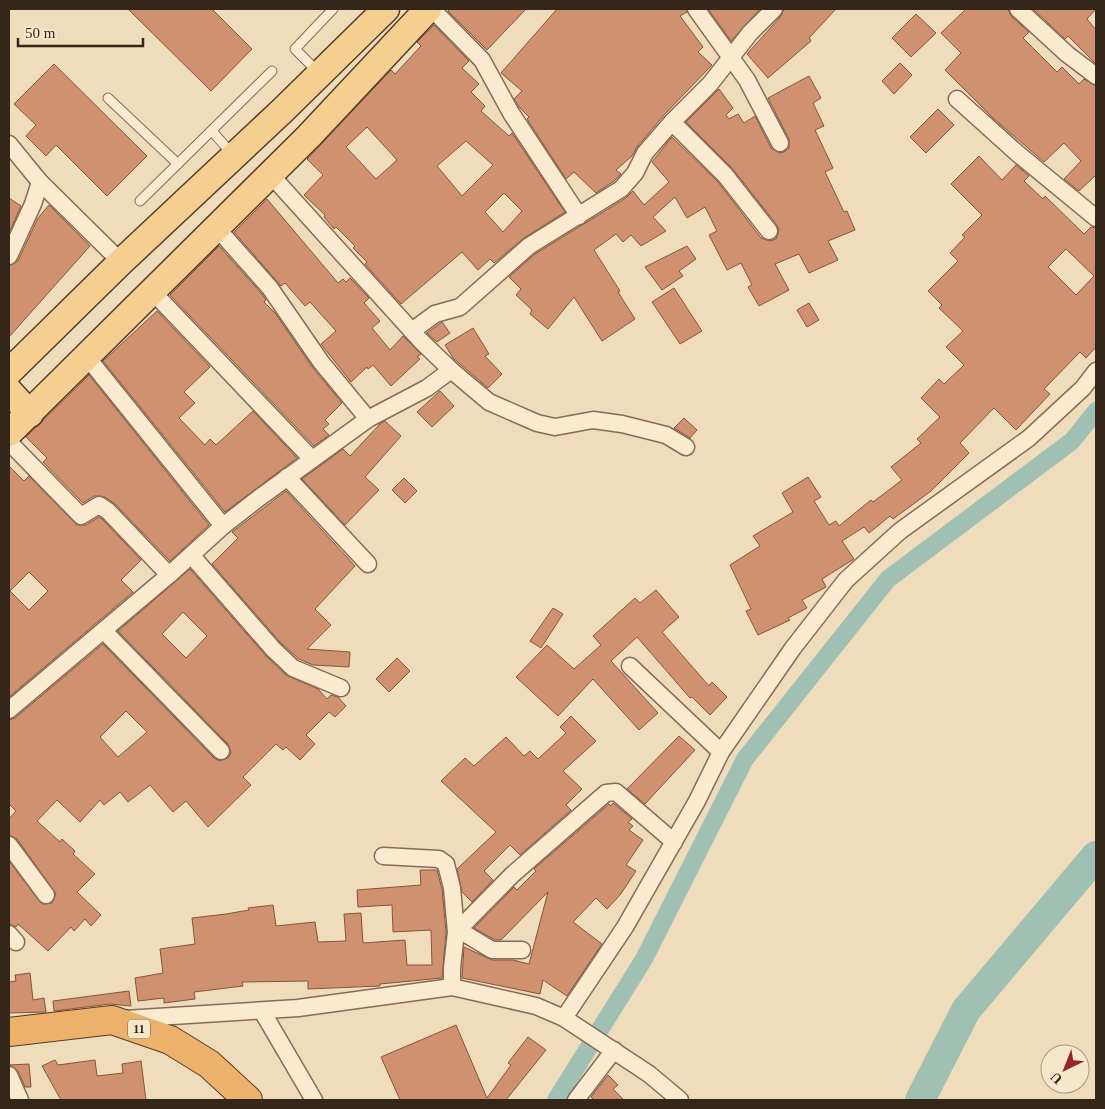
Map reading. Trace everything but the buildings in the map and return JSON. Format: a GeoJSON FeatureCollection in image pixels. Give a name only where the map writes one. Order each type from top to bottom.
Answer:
{"type":"FeatureCollection","features":[{"type":"Feature","properties":{"kind":"highway","name":"11"},"geometry":{"type":"LineString","coordinates":[[9,1032],[112,1020],[170,1040],[209,1064],[248,1100]]}},
{"type":"Feature","properties":{"kind":"main road"},"geometry":{"type":"LineString","coordinates":[[9,372],[103,282],[121,262],[283,110],[386,9]]}},
{"type":"Feature","properties":{"kind":"main road"},"geometry":{"type":"LineString","coordinates":[[9,433],[309,136],[428,9]]}},
{"type":"Feature","properties":{"kind":"main road"},"geometry":{"type":"LineString","coordinates":[[283,110],[309,136]]}},
{"type":"Feature","properties":{"kind":"main road"},"geometry":{"type":"LineString","coordinates":[[103,282],[131,312]]}},
{"type":"Feature","properties":{"kind":"main road"},"geometry":{"type":"LineString","coordinates":[[9,391],[30,414]]}},
{"type":"Feature","properties":{"kind":"street"},"geometry":{"type":"LineString","coordinates":[[432,9],[482,60],[511,113],[579,216]]}},
{"type":"Feature","properties":{"kind":"street"},"geometry":{"type":"LineString","coordinates":[[696,9],[747,80],[780,143]]}},
{"type":"Feature","properties":{"kind":"street"},"geometry":{"type":"LineString","coordinates":[[412,331],[435,314],[460,307],[496,277],[519,253],[621,189],[635,173],[646,153],[672,122],[710,84],[732,59],[750,33],[774,9]]}},
{"type":"Feature","properties":{"kind":"street"},"geometry":{"type":"LineString","coordinates":[[1018,9],[1067,54],[1096,76]]}},
{"type":"Feature","properties":{"kind":"street"},"geometry":{"type":"LineString","coordinates":[[957,99],[1096,218]]}},
{"type":"Feature","properties":{"kind":"street"},"geometry":{"type":"LineString","coordinates":[[672,122],[725,175],[769,231]]}},
{"type":"Feature","properties":{"kind":"street"},"geometry":{"type":"LineString","coordinates":[[9,144],[40,182],[121,262]]}},
{"type":"Feature","properties":{"kind":"street"},"geometry":{"type":"LineString","coordinates":[[270,174],[412,331],[451,370],[489,402],[537,423],[555,427],[593,420],[622,424],[666,435],[686,447]]}},
{"type":"Feature","properties":{"kind":"street"},"geometry":{"type":"LineString","coordinates":[[9,256],[33,204],[40,182]]}},
{"type":"Feature","properties":{"kind":"street"},"geometry":{"type":"LineString","coordinates":[[216,227],[270,288],[321,362],[368,419]]}},
{"type":"Feature","properties":{"kind":"street"},"geometry":{"type":"LineString","coordinates":[[152,291],[311,458]]}},
{"type":"Feature","properties":{"kind":"street"},"geometry":{"type":"LineString","coordinates":[[87,356],[222,526]]}},
{"type":"Feature","properties":{"kind":"street"},"geometry":{"type":"LineString","coordinates":[[9,710],[192,556],[222,526],[311,458],[368,419],[427,388],[451,370]]}},
{"type":"Feature","properties":{"kind":"street"},"geometry":{"type":"LineString","coordinates":[[570,1021],[674,842],[721,752],[793,648],[846,580],[900,530],[1029,438],[1083,388],[1096,371]]}},
{"type":"Feature","properties":{"kind":"street"},"geometry":{"type":"LineString","coordinates":[[9,442],[81,516],[99,505],[108,511],[169,575]]}},
{"type":"Feature","properties":{"kind":"street"},"geometry":{"type":"LineString","coordinates":[[287,477],[368,564]]}},
{"type":"Feature","properties":{"kind":"street"},"geometry":{"type":"LineString","coordinates":[[192,556],[292,668],[302,674],[341,688]]}},
{"type":"Feature","properties":{"kind":"street"},"geometry":{"type":"LineString","coordinates":[[104,631],[221,751]]}},
{"type":"Feature","properties":{"kind":"street"},"geometry":{"type":"LineString","coordinates":[[630,666],[721,752]]}},
{"type":"Feature","properties":{"kind":"street"},"geometry":{"type":"LineString","coordinates":[[457,931],[512,875],[606,793],[616,792],[674,842]]}},
{"type":"Feature","properties":{"kind":"street"},"geometry":{"type":"LineString","coordinates":[[9,845],[46,894]]}},
{"type":"Feature","properties":{"kind":"street"},"geometry":{"type":"LineString","coordinates":[[383,856],[439,859],[446,864],[452,888],[457,931],[452,968],[452,987]]}},
{"type":"Feature","properties":{"kind":"street"},"geometry":{"type":"LineString","coordinates":[[457,931],[492,950],[522,950]]}},
{"type":"Feature","properties":{"kind":"street"},"geometry":{"type":"LineString","coordinates":[[112,1020],[262,1011],[452,987],[536,1006],[570,1021],[649,1074],[680,1100]]}},
{"type":"Feature","properties":{"kind":"street"},"geometry":{"type":"LineString","coordinates":[[262,1011],[314,1100]]}},
{"type":"Feature","properties":{"kind":"street"},"geometry":{"type":"LineString","coordinates":[[576,1100],[610,1047]]}},
{"type":"Feature","properties":{"kind":"street"},"geometry":{"type":"LineString","coordinates":[[9,1075],[20,1100]]}},
{"type":"Feature","properties":{"kind":"lane"},"geometry":{"type":"LineString","coordinates":[[320,74],[295,49],[332,9]]}},
{"type":"Feature","properties":{"kind":"lane"},"geometry":{"type":"LineString","coordinates":[[140,201],[272,71]]}},
{"type":"Feature","properties":{"kind":"lane"},"geometry":{"type":"LineString","coordinates":[[108,98],[178,164]]}},
{"type":"Feature","properties":{"kind":"lane"},"geometry":{"type":"LineString","coordinates":[[212,131],[234,156]]}},
{"type":"Feature","properties":{"kind":"waterway"},"geometry":{"type":"LineString","coordinates":[[556,1100],[644,959],[745,759],[888,579],[1072,441],[1096,411]]}},
{"type":"Feature","properties":{"kind":"waterway"},"geometry":{"type":"LineString","coordinates":[[920,1100],[966,1010],[1096,856]]}}]}
